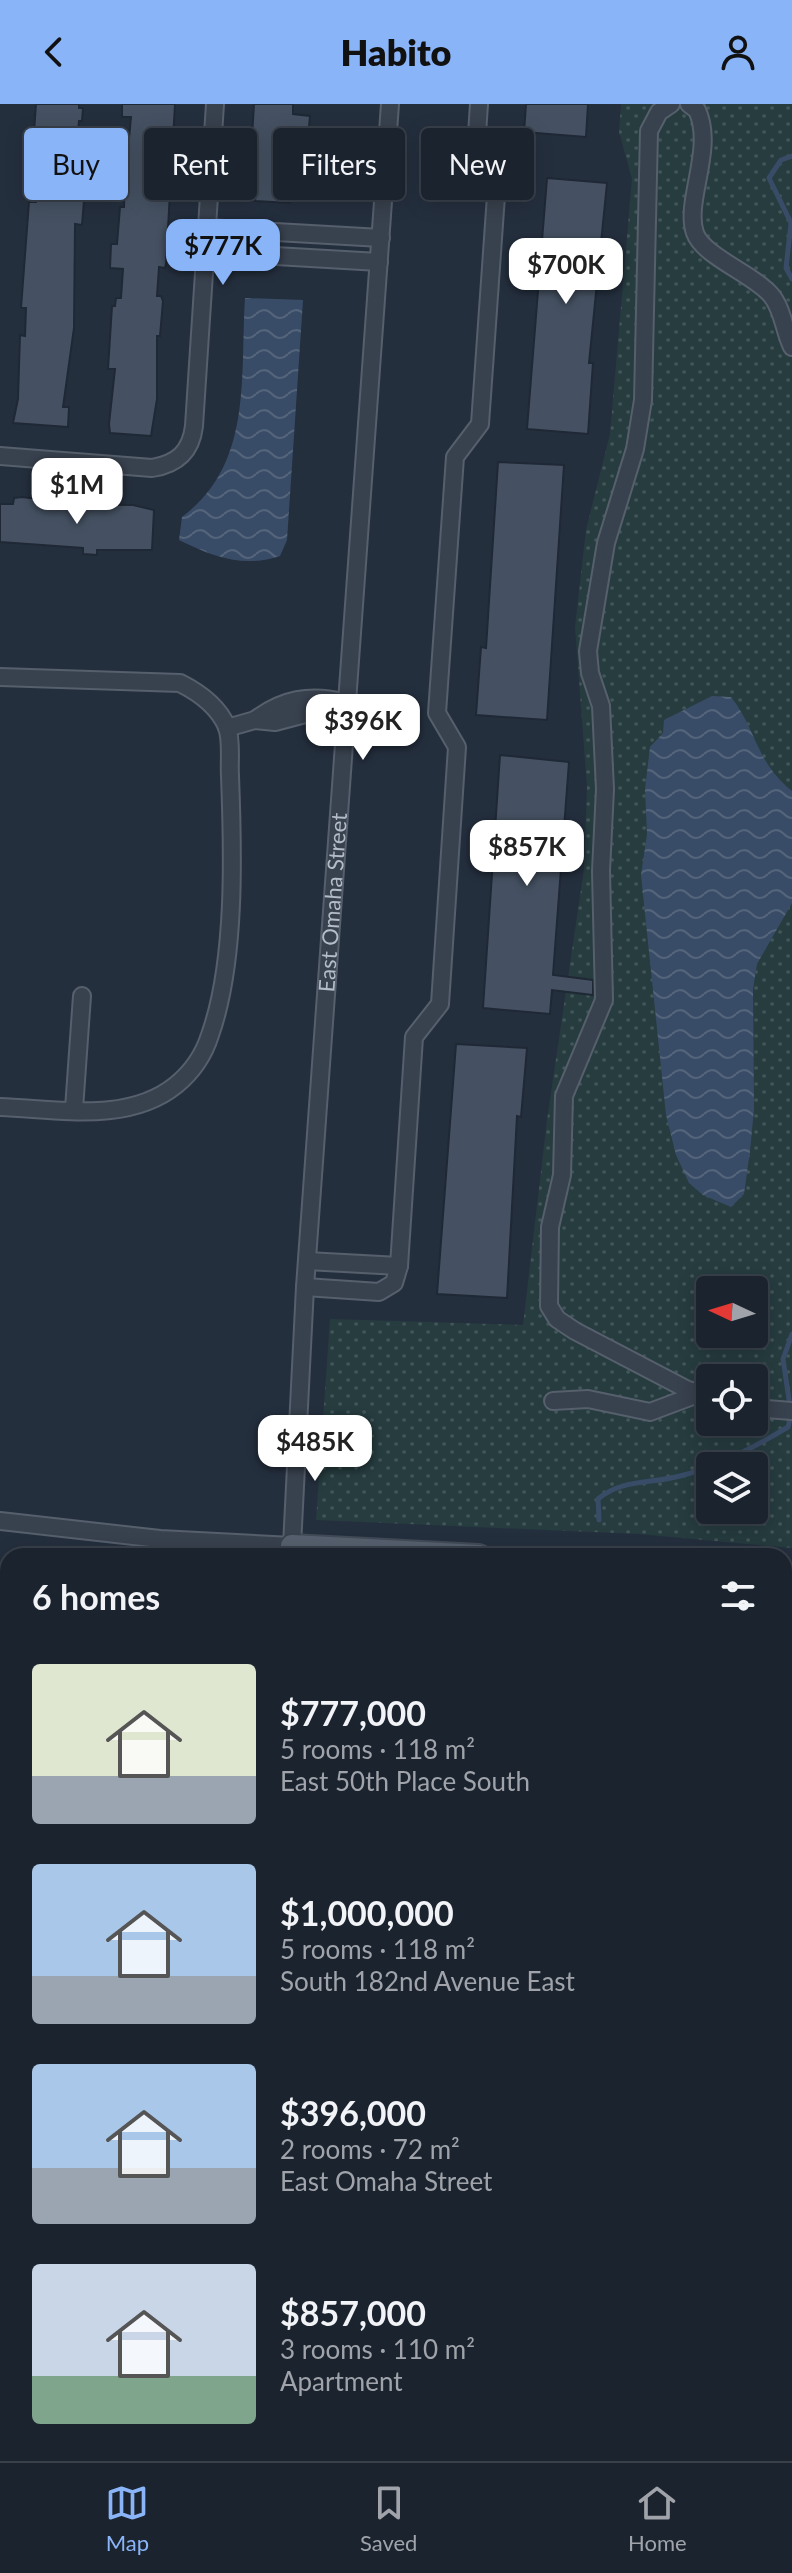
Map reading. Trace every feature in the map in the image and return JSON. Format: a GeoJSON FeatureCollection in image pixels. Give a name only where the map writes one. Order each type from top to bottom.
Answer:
{"type":"FeatureCollection","features":[{"type":"Feature","properties":{"kind":"street"},"geometry":{"type":"LineString","coordinates":[[0,456],[152,468],[171,463],[184,454],[194,426],[215,104]]}},
{"type":"Feature","properties":{"kind":"street","name":"East Omaha Street"},"geometry":{"type":"LineString","coordinates":[[292,1548],[305,1287],[390,104]]}},
{"type":"Feature","properties":{"kind":"street"},"geometry":{"type":"LineString","coordinates":[[305,1287],[386,1290],[394,1283],[399,1266],[414,1037],[440,1004],[457,747],[437,713],[439,683],[455,457],[480,424],[498,167],[477,134],[479,104]]}},
{"type":"Feature","properties":{"kind":"street"},"geometry":{"type":"LineString","coordinates":[[671,104],[659,112],[649,131],[642,408],[635,449],[606,543],[588,651],[590,673],[601,706],[605,789],[601,871],[604,1000],[564,1096],[562,1175],[550,1227],[549,1306],[557,1319],[575,1331],[696,1391]]}},
{"type":"Feature","properties":{"kind":"street"},"geometry":{"type":"LineString","coordinates":[[689,104],[697,110],[702,128],[702,160],[694,219],[698,240],[759,283],[786,309],[792,347]]}},
{"type":"Feature","properties":{"kind":"street"},"geometry":{"type":"LineString","coordinates":[[207,228],[381,238]]}},
{"type":"Feature","properties":{"kind":"street"},"geometry":{"type":"LineString","coordinates":[[206,252],[379,262]]}},
{"type":"Feature","properties":{"kind":"street"},"geometry":{"type":"LineString","coordinates":[[0,677],[180,683],[204,695],[227,728],[232,869],[225,955],[209,1039],[184,1078],[150,1101],[115,1110],[0,1107]]}},
{"type":"Feature","properties":{"kind":"street"},"geometry":{"type":"LineString","coordinates":[[227,728],[255,720],[275,722],[347,703]]}},
{"type":"Feature","properties":{"kind":"street"},"geometry":{"type":"LineString","coordinates":[[74,1109],[82,996]]}},
{"type":"Feature","properties":{"kind":"street"},"geometry":{"type":"LineString","coordinates":[[307,1261],[399,1266]]}},
{"type":"Feature","properties":{"kind":"street"},"geometry":{"type":"LineString","coordinates":[[347,1290],[349,1264]]}},
{"type":"Feature","properties":{"kind":"street"},"geometry":{"type":"LineString","coordinates":[[553,1401],[588,1399],[650,1412],[696,1398]]}},
{"type":"Feature","properties":{"kind":"street"},"geometry":{"type":"LineString","coordinates":[[768,1409],[792,1411]]}},
{"type":"Feature","properties":{"kind":"street"},"geometry":{"type":"LineString","coordinates":[[0,1521],[259,1548]]}},
{"type":"Feature","properties":{"kind":"green space"},"geometry":{"type":"Polygon","coordinates":[[[621,104],[792,104],[792,1548],[639,1534],[316,1520],[330,1319],[523,1325],[547,1120],[584,869],[587,787],[575,627],[586,530],[610,434],[632,179],[619,132],[621,104]]]}},
{"type":"Feature","properties":{"kind":"water"},"geometry":{"type":"Polygon","coordinates":[[[245,298],[303,300],[287,540],[280,556],[254,561],[216,556],[179,540],[182,517],[205,496],[221,472],[232,446],[242,388],[245,298]]]}},
{"type":"Feature","properties":{"kind":"water"},"geometry":{"type":"Polygon","coordinates":[[[712,696],[731,697],[763,757],[792,791],[792,903],[757,964],[753,989],[754,1109],[750,1151],[744,1194],[731,1207],[703,1195],[689,1183],[676,1155],[666,1115],[641,875],[647,834],[645,789],[650,747],[663,733],[664,720],[712,696]]]}},
{"type":"Feature","properties":{"kind":"building"},"geometry":{"type":"Polygon","coordinates":[[[36,104],[79,104],[79,108],[83,108],[78,128],[34,128],[36,104]]]}},
{"type":"Feature","properties":{"kind":"building"},"geometry":{"type":"Polygon","coordinates":[[[122,104],[175,104],[174,128],[144,128],[144,200],[170,200],[166,264],[165,268],[159,267],[157,296],[161,296],[163,301],[160,336],[157,336],[157,399],[151,436],[110,433],[109,424],[115,369],[108,369],[112,306],[115,306],[116,298],[121,298],[123,269],[110,268],[111,244],[117,244],[120,207],[124,207],[124,200],[128,200],[131,117],[122,117],[122,104]]]}},
{"type":"Feature","properties":{"kind":"building"},"geometry":{"type":"Polygon","coordinates":[[[254,104],[293,104],[293,114],[310,116],[309,128],[273,128],[273,200],[290,200],[290,203],[255,201],[257,128],[253,128],[254,104]]]}},
{"type":"Feature","properties":{"kind":"building"},"geometry":{"type":"Polygon","coordinates":[[[526,104],[588,104],[586,137],[534,133],[534,128],[524,128],[526,104]]]}},
{"type":"Feature","properties":{"kind":"building"},"geometry":{"type":"Polygon","coordinates":[[[547,178],[607,183],[589,363],[593,363],[588,434],[527,429],[547,178]]]}},
{"type":"Feature","properties":{"kind":"building"},"geometry":{"type":"Polygon","coordinates":[[[84,201],[82,225],[75,224],[74,328],[63,407],[69,407],[68,427],[13,423],[18,399],[20,335],[25,336],[26,308],[21,308],[29,202],[84,201]]]}},
{"type":"Feature","properties":{"kind":"building"},"geometry":{"type":"Polygon","coordinates":[[[498,462],[564,465],[547,720],[476,715],[481,647],[486,648],[498,462]]]}},
{"type":"Feature","properties":{"kind":"building"},"geometry":{"type":"Polygon","coordinates":[[[14,498],[38,499],[37,503],[43,504],[133,505],[154,510],[152,550],[97,550],[97,555],[83,554],[83,548],[0,542],[0,504],[13,504],[14,498]]]}},
{"type":"Feature","properties":{"kind":"building"},"geometry":{"type":"Polygon","coordinates":[[[500,755],[569,762],[553,975],[593,980],[593,995],[552,990],[550,1014],[483,1008],[500,755]]]}},
{"type":"Feature","properties":{"kind":"building"},"geometry":{"type":"Polygon","coordinates":[[[456,1044],[527,1048],[521,1117],[517,1116],[507,1298],[437,1294],[456,1044]]]}},
{"type":"Feature","properties":{"kind":"waterway"},"geometry":{"type":"LineString","coordinates":[[792,156],[781,160],[769,178],[791,223],[786,268],[792,279]]}},
{"type":"Feature","properties":{"kind":"waterway"},"geometry":{"type":"LineString","coordinates":[[789,1400],[783,1359],[792,1334]]}},
{"type":"Feature","properties":{"kind":"waterway"},"geometry":{"type":"LineString","coordinates":[[599,1520],[598,1499],[607,1493],[627,1485],[680,1476],[722,1462],[788,1427],[790,1419]]}}]}
